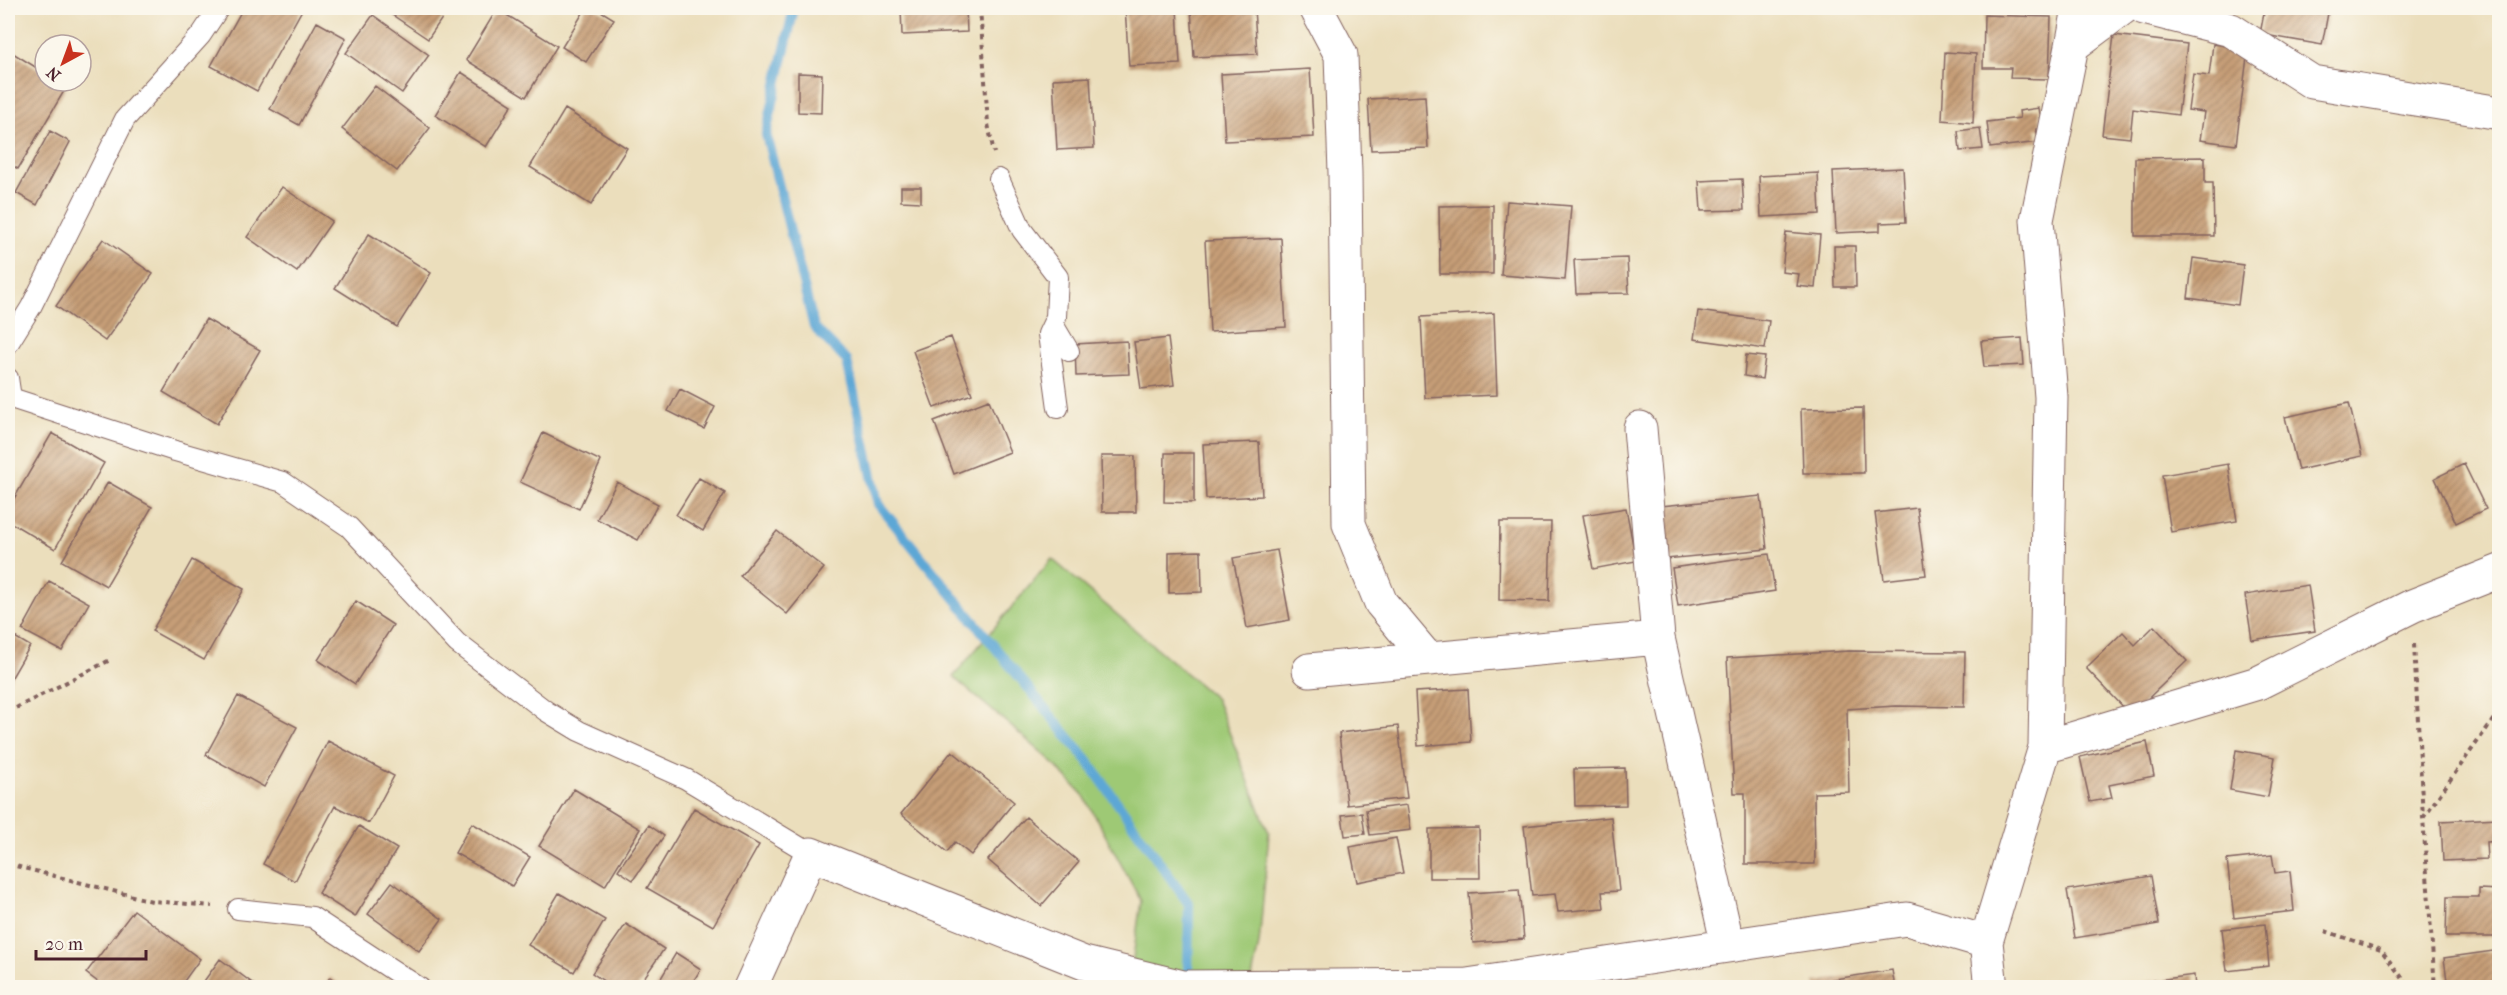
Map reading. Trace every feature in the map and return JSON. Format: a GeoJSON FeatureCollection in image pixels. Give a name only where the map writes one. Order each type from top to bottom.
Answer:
{"type":"FeatureCollection","features":[{"type":"Feature","properties":{"kind":"street"},"geometry":{"type":"LineString","coordinates":[[1316,8],[1341,55],[1345,173],[1349,524],[1381,603],[1428,659]]}},
{"type":"Feature","properties":{"kind":"street"},"geometry":{"type":"LineString","coordinates":[[1991,987],[1986,942],[2045,747],[2051,397],[2037,220],[2079,8]]}},
{"type":"Feature","properties":{"kind":"street"},"geometry":{"type":"LineString","coordinates":[[2073,46],[2123,8]]}},
{"type":"Feature","properties":{"kind":"street"},"geometry":{"type":"LineString","coordinates":[[2144,8],[2231,30],[2312,82],[2499,113]]}},
{"type":"Feature","properties":{"kind":"street"},"geometry":{"type":"LineString","coordinates":[[1640,428],[1658,638],[1728,946]]}},
{"type":"Feature","properties":{"kind":"street"},"geometry":{"type":"LineString","coordinates":[[2045,747],[2258,683],[2412,606],[2499,571]]}},
{"type":"Feature","properties":{"kind":"street"},"geometry":{"type":"LineString","coordinates":[[1309,670],[1658,638]]}},
{"type":"Feature","properties":{"kind":"street"},"geometry":{"type":"LineString","coordinates":[[750,987],[812,854],[1084,963],[1184,987],[1467,985],[1907,919],[1986,942]]}},
{"type":"Feature","properties":{"kind":"lane"},"geometry":{"type":"LineString","coordinates":[[8,344],[31,308],[124,119],[201,35],[219,8]]}},
{"type":"Feature","properties":{"kind":"lane"},"geometry":{"type":"LineString","coordinates":[[999,179],[1022,230],[1058,277],[1056,317],[1048,334],[1058,408]]}},
{"type":"Feature","properties":{"kind":"lane"},"geometry":{"type":"LineString","coordinates":[[1053,324],[1069,351]]}},
{"type":"Feature","properties":{"kind":"lane"},"geometry":{"type":"LineString","coordinates":[[8,378],[10,398],[175,451],[283,482],[349,527],[457,643],[546,711],[579,731],[686,779],[812,854]]}},
{"type":"Feature","properties":{"kind":"lane"},"geometry":{"type":"LineString","coordinates":[[238,909],[312,917],[420,987]]}},
{"type":"Feature","properties":{"kind":"path"},"geometry":{"type":"LineString","coordinates":[[980,8],[988,124],[999,179]]}},
{"type":"Feature","properties":{"kind":"path"},"geometry":{"type":"LineString","coordinates":[[2412,606],[2423,819],[2435,987]]}},
{"type":"Feature","properties":{"kind":"path"},"geometry":{"type":"LineString","coordinates":[[8,712],[110,660]]}},
{"type":"Feature","properties":{"kind":"path"},"geometry":{"type":"LineString","coordinates":[[2423,819],[2499,710]]}},
{"type":"Feature","properties":{"kind":"path"},"geometry":{"type":"LineString","coordinates":[[8,864],[152,901],[238,909]]}},
{"type":"Feature","properties":{"kind":"path"},"geometry":{"type":"LineString","coordinates":[[2325,931],[2381,950],[2410,987]]}},
{"type":"Feature","properties":{"kind":"green space"},"geometry":{"type":"Polygon","coordinates":[[[1052,559],[1216,699],[1269,833],[1259,944],[1250,987],[1129,987],[1141,901],[1084,796],[1047,757],[953,677],[1052,559]]]}},
{"type":"Feature","properties":{"kind":"building"},"geometry":{"type":"Polygon","coordinates":[[[243,8],[303,8],[257,91],[211,66],[243,8]]]}},
{"type":"Feature","properties":{"kind":"building"},"geometry":{"type":"Polygon","coordinates":[[[382,8],[449,8],[428,39],[382,8]]]}},
{"type":"Feature","properties":{"kind":"building"},"geometry":{"type":"Polygon","coordinates":[[[586,8],[596,8],[614,19],[586,62],[562,47],[586,8]]]}},
{"type":"Feature","properties":{"kind":"building"},"geometry":{"type":"Polygon","coordinates":[[[901,8],[966,8],[967,32],[902,35],[901,8]]]}},
{"type":"Feature","properties":{"kind":"building"},"geometry":{"type":"Polygon","coordinates":[[[1125,8],[1177,8],[1180,64],[1129,66],[1125,8]]]}},
{"type":"Feature","properties":{"kind":"building"},"geometry":{"type":"Polygon","coordinates":[[[1191,8],[1254,8],[1257,54],[1194,57],[1191,8]]]}},
{"type":"Feature","properties":{"kind":"building"},"geometry":{"type":"Polygon","coordinates":[[[2265,8],[2329,8],[2322,45],[2260,34],[2265,8]]]}},
{"type":"Feature","properties":{"kind":"building"},"geometry":{"type":"Polygon","coordinates":[[[497,9],[557,46],[526,97],[466,60],[497,9]]]}},
{"type":"Feature","properties":{"kind":"building"},"geometry":{"type":"Polygon","coordinates":[[[373,15],[429,55],[402,93],[346,53],[373,15]]]}},
{"type":"Feature","properties":{"kind":"building"},"geometry":{"type":"Polygon","coordinates":[[[1984,15],[2051,17],[2049,79],[2010,78],[2011,68],[1983,68],[1984,15]]]}},
{"type":"Feature","properties":{"kind":"building"},"geometry":{"type":"Polygon","coordinates":[[[317,22],[346,38],[299,125],[270,109],[317,22]]]}},
{"type":"Feature","properties":{"kind":"building"},"geometry":{"type":"Polygon","coordinates":[[[2114,35],[2187,44],[2178,115],[2133,109],[2130,138],[2102,135],[2114,35]]]}},
{"type":"Feature","properties":{"kind":"building"},"geometry":{"type":"Polygon","coordinates":[[[2213,44],[2248,49],[2236,145],[2200,140],[2204,112],[2188,110],[2193,74],[2209,76],[2213,44]]]}},
{"type":"Feature","properties":{"kind":"building"},"geometry":{"type":"Polygon","coordinates":[[[8,50],[33,66],[33,93],[63,93],[18,169],[8,163],[8,50]]]}},
{"type":"Feature","properties":{"kind":"building"},"geometry":{"type":"Polygon","coordinates":[[[1945,52],[1976,54],[1973,123],[1942,120],[1945,52]]]}},
{"type":"Feature","properties":{"kind":"building"},"geometry":{"type":"Polygon","coordinates":[[[1310,69],[1314,137],[1225,141],[1221,74],[1310,69]]]}},
{"type":"Feature","properties":{"kind":"building"},"geometry":{"type":"Polygon","coordinates":[[[461,72],[512,105],[486,147],[435,115],[461,72]]]}},
{"type":"Feature","properties":{"kind":"building"},"geometry":{"type":"Polygon","coordinates":[[[798,73],[822,74],[821,113],[798,112],[798,73]]]}},
{"type":"Feature","properties":{"kind":"building"},"geometry":{"type":"Polygon","coordinates":[[[1090,77],[1094,148],[1057,150],[1053,79],[1090,77]]]}},
{"type":"Feature","properties":{"kind":"building"},"geometry":{"type":"Polygon","coordinates":[[[375,86],[430,128],[397,171],[342,129],[375,86]]]}},
{"type":"Feature","properties":{"kind":"building"},"geometry":{"type":"Polygon","coordinates":[[[1425,96],[1428,148],[1371,150],[1368,99],[1425,96]]]}},
{"type":"Feature","properties":{"kind":"building"},"geometry":{"type":"Polygon","coordinates":[[[2039,108],[2042,129],[2036,129],[2039,142],[1990,148],[1987,122],[2020,118],[2019,111],[2039,108]]]}},
{"type":"Feature","properties":{"kind":"building"},"geometry":{"type":"Polygon","coordinates":[[[565,109],[627,148],[591,205],[530,167],[565,109]]]}},
{"type":"Feature","properties":{"kind":"building"},"geometry":{"type":"Polygon","coordinates":[[[1980,128],[1983,149],[1960,151],[1958,131],[1980,128]]]}},
{"type":"Feature","properties":{"kind":"building"},"geometry":{"type":"Polygon","coordinates":[[[50,131],[70,142],[37,205],[16,193],[50,131]]]}},
{"type":"Feature","properties":{"kind":"building"},"geometry":{"type":"Polygon","coordinates":[[[2205,157],[2205,183],[2213,183],[2214,236],[2135,236],[2135,158],[2205,157]]]}},
{"type":"Feature","properties":{"kind":"building"},"geometry":{"type":"Polygon","coordinates":[[[1903,168],[1906,222],[1880,223],[1880,231],[1836,233],[1833,171],[1903,168]]]}},
{"type":"Feature","properties":{"kind":"building"},"geometry":{"type":"Polygon","coordinates":[[[1818,173],[1820,214],[1761,217],[1759,176],[1818,173]]]}},
{"type":"Feature","properties":{"kind":"building"},"geometry":{"type":"Polygon","coordinates":[[[1742,179],[1744,210],[1701,211],[1699,181],[1742,179]]]}},
{"type":"Feature","properties":{"kind":"building"},"geometry":{"type":"Polygon","coordinates":[[[282,187],[332,221],[297,272],[247,237],[282,187]]]}},
{"type":"Feature","properties":{"kind":"building"},"geometry":{"type":"Polygon","coordinates":[[[901,187],[921,187],[921,202],[901,201],[901,187]]]}},
{"type":"Feature","properties":{"kind":"building"},"geometry":{"type":"Polygon","coordinates":[[[1507,201],[1571,206],[1565,280],[1501,275],[1507,201]]]}},
{"type":"Feature","properties":{"kind":"building"},"geometry":{"type":"Polygon","coordinates":[[[1493,205],[1493,274],[1440,274],[1439,206],[1493,205]]]}},
{"type":"Feature","properties":{"kind":"building"},"geometry":{"type":"Polygon","coordinates":[[[1786,232],[1820,235],[1815,288],[1797,286],[1799,274],[1782,272],[1786,232]]]}},
{"type":"Feature","properties":{"kind":"building"},"geometry":{"type":"Polygon","coordinates":[[[369,234],[431,273],[397,327],[335,288],[369,234]]]}},
{"type":"Feature","properties":{"kind":"building"},"geometry":{"type":"Polygon","coordinates":[[[1281,238],[1286,327],[1210,332],[1205,241],[1281,238]]]}},
{"type":"Feature","properties":{"kind":"building"},"geometry":{"type":"Polygon","coordinates":[[[103,239],[153,274],[105,341],[56,306],[103,239]]]}},
{"type":"Feature","properties":{"kind":"building"},"geometry":{"type":"Polygon","coordinates":[[[1834,246],[1855,246],[1856,287],[1835,287],[1834,246]]]}},
{"type":"Feature","properties":{"kind":"building"},"geometry":{"type":"Polygon","coordinates":[[[1627,258],[1629,293],[1576,294],[1574,260],[1627,258]]]}},
{"type":"Feature","properties":{"kind":"building"},"geometry":{"type":"Polygon","coordinates":[[[2193,258],[2243,265],[2238,305],[2188,298],[2193,258]]]}},
{"type":"Feature","properties":{"kind":"building"},"geometry":{"type":"Polygon","coordinates":[[[1698,311],[1769,321],[1765,349],[1694,339],[1698,311]]]}},
{"type":"Feature","properties":{"kind":"building"},"geometry":{"type":"Polygon","coordinates":[[[1494,313],[1497,395],[1425,398],[1421,317],[1494,313]]]}},
{"type":"Feature","properties":{"kind":"building"},"geometry":{"type":"Polygon","coordinates":[[[206,319],[260,350],[217,424],[163,392],[206,319]]]}},
{"type":"Feature","properties":{"kind":"building"},"geometry":{"type":"Polygon","coordinates":[[[951,337],[972,394],[934,408],[913,351],[951,337]]]}},
{"type":"Feature","properties":{"kind":"building"},"geometry":{"type":"Polygon","coordinates":[[[1168,338],[1174,385],[1141,389],[1134,342],[1168,338]]]}},
{"type":"Feature","properties":{"kind":"building"},"geometry":{"type":"Polygon","coordinates":[[[2022,338],[2024,365],[1984,367],[1981,341],[2022,338]]]}},
{"type":"Feature","properties":{"kind":"building"},"geometry":{"type":"Polygon","coordinates":[[[1127,341],[1129,374],[1076,376],[1075,344],[1127,341]]]}},
{"type":"Feature","properties":{"kind":"building"},"geometry":{"type":"Polygon","coordinates":[[[1746,355],[1765,357],[1762,379],[1744,376],[1746,355]]]}},
{"type":"Feature","properties":{"kind":"building"},"geometry":{"type":"Polygon","coordinates":[[[680,389],[715,407],[704,429],[668,411],[680,389]]]}},
{"type":"Feature","properties":{"kind":"building"},"geometry":{"type":"Polygon","coordinates":[[[989,400],[1010,452],[954,474],[934,421],[989,400]]]}},
{"type":"Feature","properties":{"kind":"building"},"geometry":{"type":"Polygon","coordinates":[[[2349,403],[2362,456],[2298,470],[2285,417],[2349,403]]]}},
{"type":"Feature","properties":{"kind":"building"},"geometry":{"type":"Polygon","coordinates":[[[1863,408],[1864,473],[1803,473],[1801,409],[1863,408]]]}},
{"type":"Feature","properties":{"kind":"building"},"geometry":{"type":"Polygon","coordinates":[[[52,433],[104,463],[55,549],[8,521],[8,509],[52,433]]]}},
{"type":"Feature","properties":{"kind":"building"},"geometry":{"type":"Polygon","coordinates":[[[543,433],[601,461],[579,509],[520,482],[543,433]]]}},
{"type":"Feature","properties":{"kind":"building"},"geometry":{"type":"Polygon","coordinates":[[[1259,442],[1262,496],[1206,499],[1203,444],[1259,442]]]}},
{"type":"Feature","properties":{"kind":"building"},"geometry":{"type":"Polygon","coordinates":[[[1165,453],[1194,453],[1194,503],[1164,502],[1165,453]]]}},
{"type":"Feature","properties":{"kind":"building"},"geometry":{"type":"Polygon","coordinates":[[[1101,456],[1135,456],[1136,512],[1102,512],[1101,456]]]}},
{"type":"Feature","properties":{"kind":"building"},"geometry":{"type":"Polygon","coordinates":[[[2228,464],[2237,521],[2171,532],[2162,475],[2228,464]]]}},
{"type":"Feature","properties":{"kind":"building"},"geometry":{"type":"Polygon","coordinates":[[[2464,464],[2486,509],[2456,523],[2435,478],[2464,464]]]}},
{"type":"Feature","properties":{"kind":"building"},"geometry":{"type":"Polygon","coordinates":[[[699,478],[725,493],[703,531],[676,515],[699,478]]]}},
{"type":"Feature","properties":{"kind":"building"},"geometry":{"type":"Polygon","coordinates":[[[108,482],[152,507],[106,586],[62,561],[108,482]]]}},
{"type":"Feature","properties":{"kind":"building"},"geometry":{"type":"Polygon","coordinates":[[[617,482],[658,504],[638,540],[597,519],[617,482]]]}},
{"type":"Feature","properties":{"kind":"building"},"geometry":{"type":"Polygon","coordinates":[[[1761,496],[1767,549],[1666,559],[1661,506],[1761,496]]]}},
{"type":"Feature","properties":{"kind":"building"},"geometry":{"type":"Polygon","coordinates":[[[1626,508],[1636,561],[1593,569],[1583,515],[1626,508]]]}},
{"type":"Feature","properties":{"kind":"building"},"geometry":{"type":"Polygon","coordinates":[[[1917,508],[1926,575],[1884,580],[1875,513],[1917,508]]]}},
{"type":"Feature","properties":{"kind":"building"},"geometry":{"type":"Polygon","coordinates":[[[1500,522],[1551,522],[1549,601],[1499,600],[1500,522]]]}},
{"type":"Feature","properties":{"kind":"building"},"geometry":{"type":"Polygon","coordinates":[[[777,531],[824,568],[787,614],[740,576],[777,531]]]}},
{"type":"Feature","properties":{"kind":"building"},"geometry":{"type":"Polygon","coordinates":[[[1277,550],[1290,620],[1247,628],[1233,558],[1277,550]]]}},
{"type":"Feature","properties":{"kind":"building"},"geometry":{"type":"Polygon","coordinates":[[[1201,551],[1202,592],[1169,593],[1169,552],[1201,551]]]}},
{"type":"Feature","properties":{"kind":"building"},"geometry":{"type":"Polygon","coordinates":[[[1769,554],[1775,591],[1678,606],[1672,568],[1769,554]]]}},
{"type":"Feature","properties":{"kind":"building"},"geometry":{"type":"Polygon","coordinates":[[[192,560],[244,589],[204,660],[152,631],[192,560]]]}},
{"type":"Feature","properties":{"kind":"building"},"geometry":{"type":"Polygon","coordinates":[[[49,581],[89,603],[62,651],[22,630],[49,581]]]}},
{"type":"Feature","properties":{"kind":"building"},"geometry":{"type":"Polygon","coordinates":[[[2308,585],[2315,631],[2252,640],[2245,595],[2308,585]]]}},
{"type":"Feature","properties":{"kind":"building"},"geometry":{"type":"Polygon","coordinates":[[[356,601],[393,625],[355,684],[318,660],[356,601]]]}},
{"type":"Feature","properties":{"kind":"building"},"geometry":{"type":"Polygon","coordinates":[[[2154,626],[2187,661],[2131,715],[2086,668],[2123,632],[2135,645],[2154,626]]]}},
{"type":"Feature","properties":{"kind":"building"},"geometry":{"type":"Polygon","coordinates":[[[8,633],[30,646],[8,684],[8,633]]]}},
{"type":"Feature","properties":{"kind":"building"},"geometry":{"type":"Polygon","coordinates":[[[1849,651],[1965,652],[1964,707],[1896,706],[1847,709],[1849,792],[1814,793],[1815,864],[1745,864],[1745,793],[1734,793],[1727,658],[1849,651]]]}},
{"type":"Feature","properties":{"kind":"building"},"geometry":{"type":"Polygon","coordinates":[[[1468,689],[1471,742],[1418,746],[1415,692],[1468,689]]]}},
{"type":"Feature","properties":{"kind":"building"},"geometry":{"type":"Polygon","coordinates":[[[238,696],[297,727],[264,787],[206,755],[238,696]]]}},
{"type":"Feature","properties":{"kind":"building"},"geometry":{"type":"Polygon","coordinates":[[[1398,726],[1407,798],[1347,805],[1339,733],[1398,726]]]}},
{"type":"Feature","properties":{"kind":"building"},"geometry":{"type":"Polygon","coordinates":[[[328,741],[394,776],[369,823],[335,806],[295,881],[263,864],[328,741]]]}},
{"type":"Feature","properties":{"kind":"building"},"geometry":{"type":"Polygon","coordinates":[[[2147,742],[2154,776],[2109,785],[2112,798],[2090,802],[2080,757],[2147,742]]]}},
{"type":"Feature","properties":{"kind":"building"},"geometry":{"type":"Polygon","coordinates":[[[2236,750],[2275,757],[2268,797],[2230,790],[2236,750]]]}},
{"type":"Feature","properties":{"kind":"building"},"geometry":{"type":"Polygon","coordinates":[[[952,751],[1014,802],[971,855],[955,842],[947,852],[901,814],[952,751]]]}},
{"type":"Feature","properties":{"kind":"building"},"geometry":{"type":"Polygon","coordinates":[[[1625,768],[1626,805],[1575,806],[1574,769],[1625,768]]]}},
{"type":"Feature","properties":{"kind":"building"},"geometry":{"type":"Polygon","coordinates":[[[574,789],[640,829],[605,886],[539,846],[574,789]]]}},
{"type":"Feature","properties":{"kind":"building"},"geometry":{"type":"Polygon","coordinates":[[[1407,805],[1411,830],[1370,835],[1366,810],[1407,805]]]}},
{"type":"Feature","properties":{"kind":"building"},"geometry":{"type":"Polygon","coordinates":[[[694,808],[759,845],[713,926],[647,888],[694,808]]]}},
{"type":"Feature","properties":{"kind":"building"},"geometry":{"type":"Polygon","coordinates":[[[1362,813],[1365,834],[1345,836],[1342,815],[1362,813]]]}},
{"type":"Feature","properties":{"kind":"building"},"geometry":{"type":"Polygon","coordinates":[[[1026,817],[1079,862],[1041,906],[988,860],[1026,817]]]}},
{"type":"Feature","properties":{"kind":"building"},"geometry":{"type":"Polygon","coordinates":[[[1611,817],[1619,891],[1602,892],[1604,908],[1558,912],[1555,894],[1532,896],[1524,826],[1611,817]]]}},
{"type":"Feature","properties":{"kind":"building"},"geometry":{"type":"Polygon","coordinates":[[[2498,818],[2500,841],[2486,842],[2487,859],[2443,861],[2441,821],[2498,818]]]}},
{"type":"Feature","properties":{"kind":"building"},"geometry":{"type":"Polygon","coordinates":[[[472,823],[530,857],[512,886],[455,853],[472,823]]]}},
{"type":"Feature","properties":{"kind":"building"},"geometry":{"type":"Polygon","coordinates":[[[649,825],[664,836],[633,880],[618,870],[649,825]]]}},
{"type":"Feature","properties":{"kind":"building"},"geometry":{"type":"Polygon","coordinates":[[[359,826],[397,849],[355,917],[318,893],[359,826]]]}},
{"type":"Feature","properties":{"kind":"building"},"geometry":{"type":"Polygon","coordinates":[[[1479,828],[1480,878],[1429,878],[1429,829],[1479,828]]]}},
{"type":"Feature","properties":{"kind":"building"},"geometry":{"type":"Polygon","coordinates":[[[1396,838],[1403,873],[1357,882],[1350,847],[1396,838]]]}},
{"type":"Feature","properties":{"kind":"building"},"geometry":{"type":"Polygon","coordinates":[[[2272,855],[2275,873],[2290,871],[2294,911],[2234,918],[2227,860],[2272,855]]]}},
{"type":"Feature","properties":{"kind":"building"},"geometry":{"type":"Polygon","coordinates":[[[2151,876],[2159,924],[2075,938],[2067,890],[2151,876]]]}},
{"type":"Feature","properties":{"kind":"building"},"geometry":{"type":"Polygon","coordinates":[[[392,882],[442,919],[419,951],[368,914],[392,882]]]}},
{"type":"Feature","properties":{"kind":"building"},"geometry":{"type":"Polygon","coordinates":[[[2479,889],[2500,890],[2500,937],[2446,937],[2447,897],[2479,897],[2479,889]]]}},
{"type":"Feature","properties":{"kind":"building"},"geometry":{"type":"Polygon","coordinates":[[[1519,890],[1524,939],[1473,943],[1469,893],[1519,890]]]}},
{"type":"Feature","properties":{"kind":"building"},"geometry":{"type":"Polygon","coordinates":[[[559,893],[605,920],[574,972],[528,945],[559,893]]]}},
{"type":"Feature","properties":{"kind":"building"},"geometry":{"type":"Polygon","coordinates":[[[134,910],[200,959],[179,988],[106,988],[86,973],[134,910]]]}},
{"type":"Feature","properties":{"kind":"building"},"geometry":{"type":"Polygon","coordinates":[[[626,924],[664,949],[637,988],[614,988],[592,973],[626,924]]]}},
{"type":"Feature","properties":{"kind":"building"},"geometry":{"type":"Polygon","coordinates":[[[2265,924],[2269,966],[2227,971],[2222,929],[2265,924]]]}},
{"type":"Feature","properties":{"kind":"building"},"geometry":{"type":"Polygon","coordinates":[[[2500,950],[2500,988],[2448,988],[2444,958],[2500,950]]]}},
{"type":"Feature","properties":{"kind":"building"},"geometry":{"type":"Polygon","coordinates":[[[676,953],[701,969],[689,988],[655,988],[676,953]]]}},
{"type":"Feature","properties":{"kind":"building"},"geometry":{"type":"Polygon","coordinates":[[[220,959],[259,988],[199,988],[220,959]]]}},
{"type":"Feature","properties":{"kind":"building"},"geometry":{"type":"Polygon","coordinates":[[[1892,970],[1895,988],[1816,988],[1815,982],[1892,970]]]}},
{"type":"Feature","properties":{"kind":"building"},"geometry":{"type":"Polygon","coordinates":[[[2194,975],[2195,988],[2137,988],[2136,983],[2194,975]]]}},
{"type":"Feature","properties":{"kind":"building"},"geometry":{"type":"Polygon","coordinates":[[[330,977],[345,988],[323,988],[330,977]]]}},
{"type":"Feature","properties":{"kind":"waterway"},"geometry":{"type":"LineString","coordinates":[[794,8],[766,134],[814,327],[847,361],[878,504],[1087,760],[1189,904],[1188,985]]}}]}
